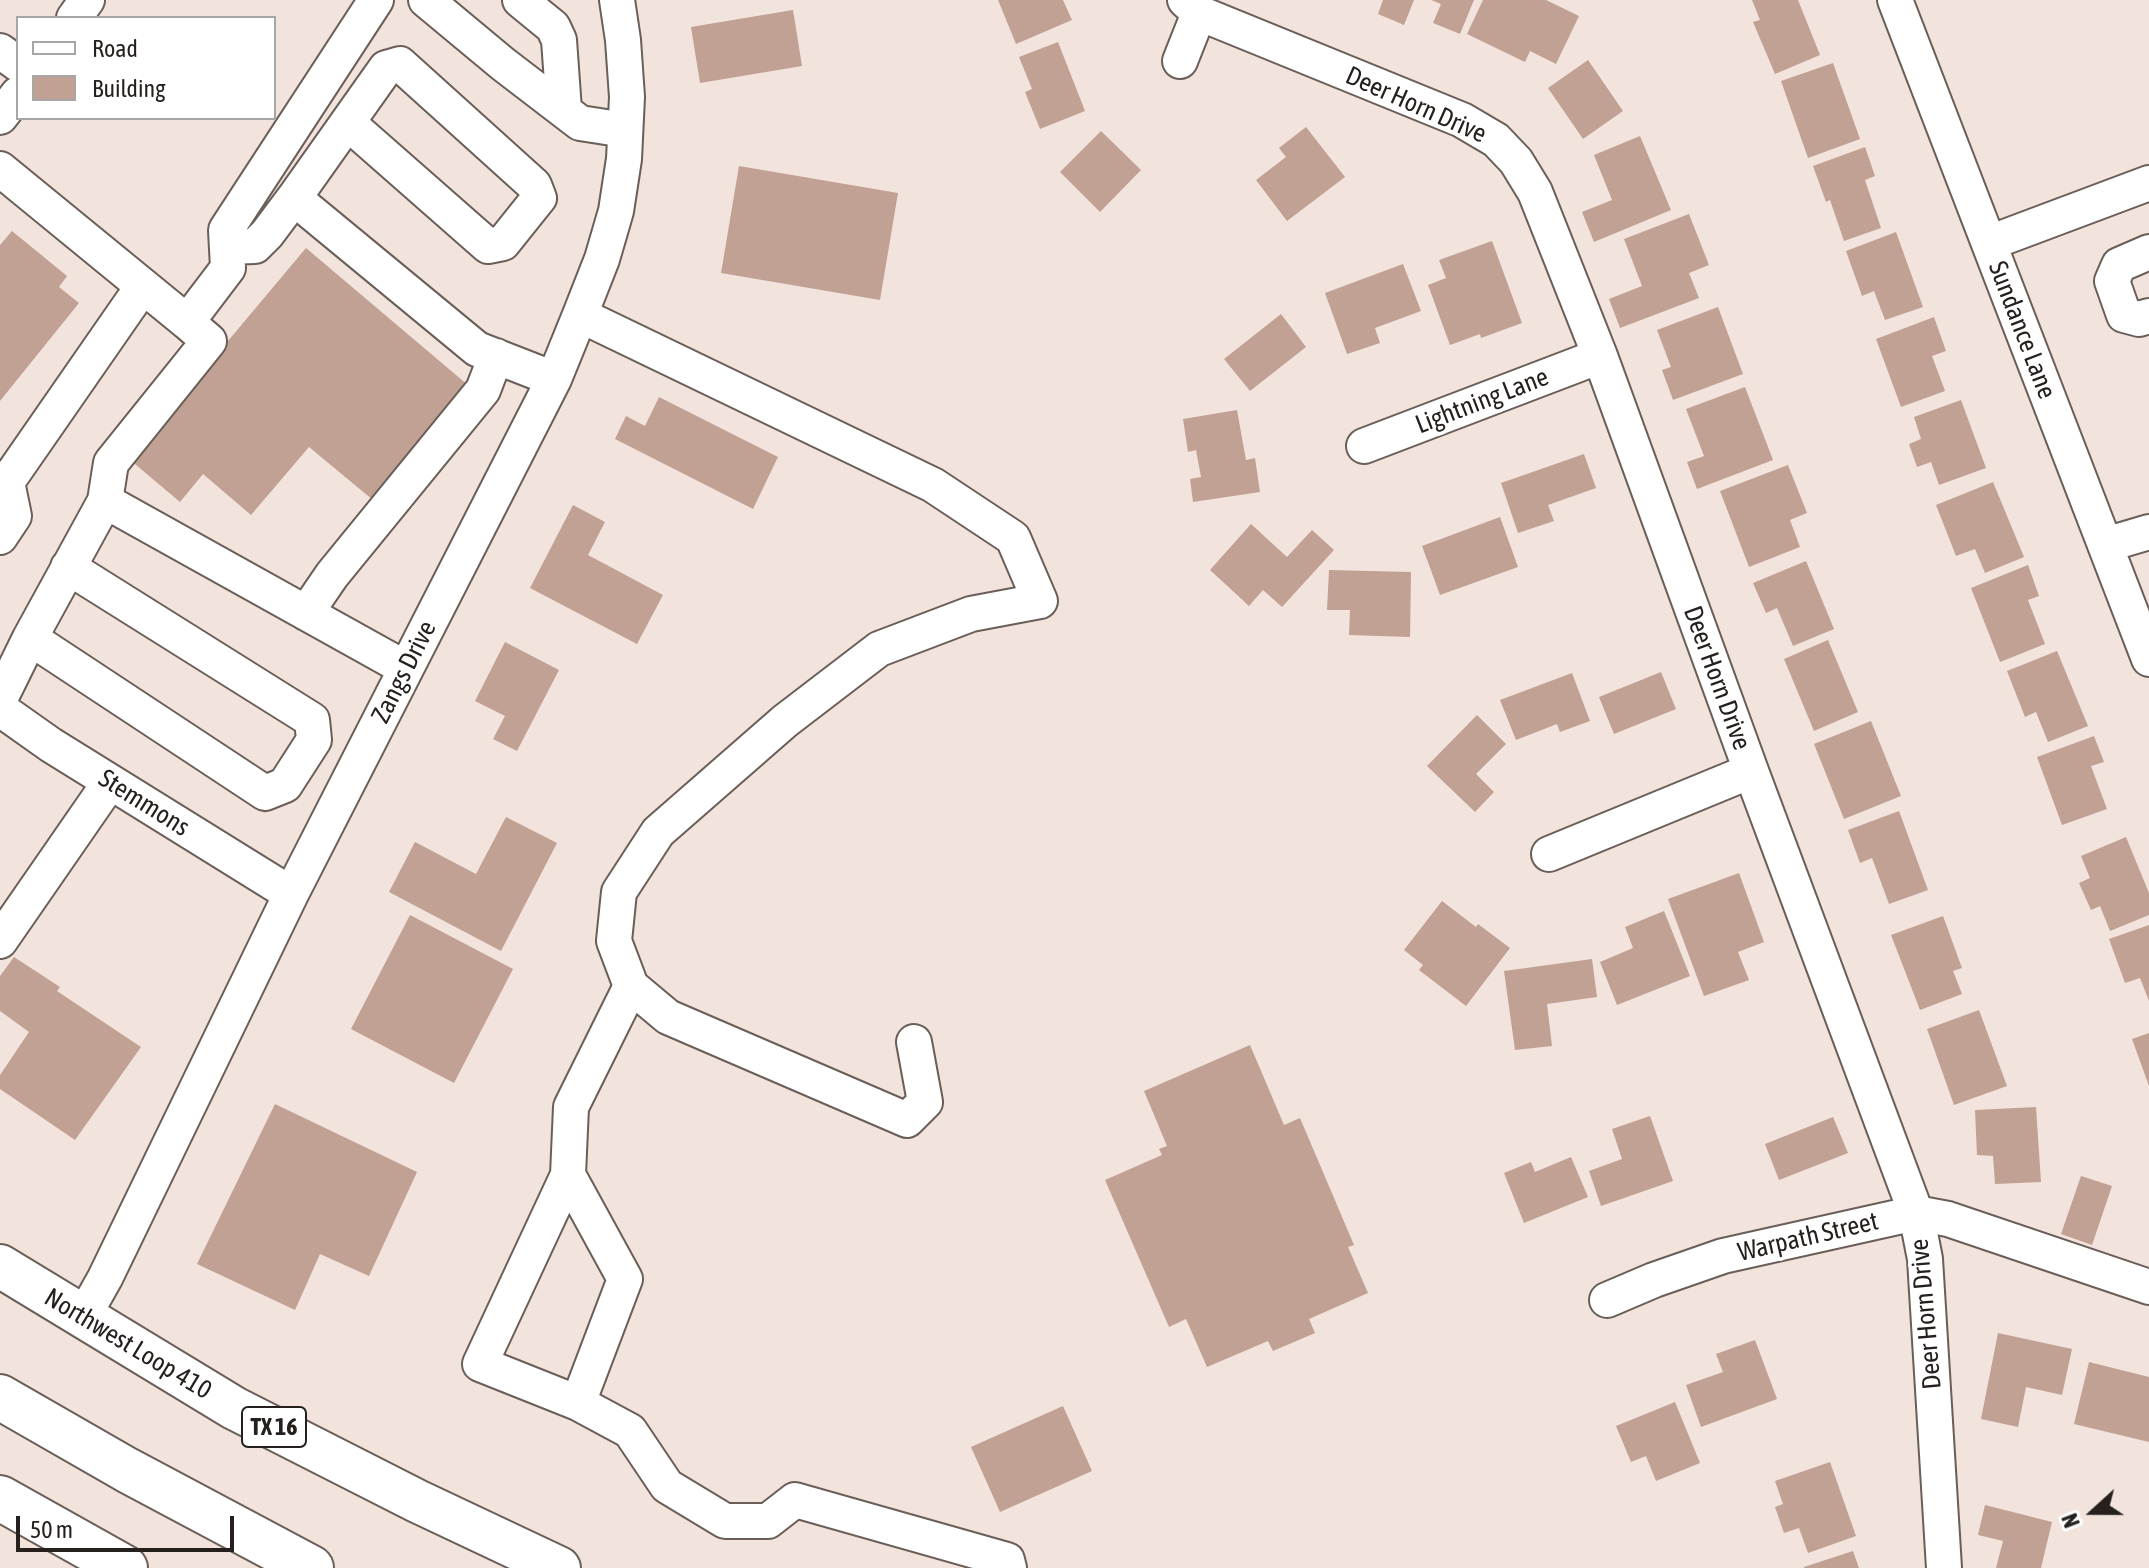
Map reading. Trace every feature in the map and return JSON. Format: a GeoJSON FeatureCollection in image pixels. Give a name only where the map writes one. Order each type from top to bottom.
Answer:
{"type":"FeatureCollection","features":[{"type":"Feature","properties":{"kind":"highway"},"geometry":{"type":"LineString","coordinates":[[0,1397],[161,1489],[311,1568]]}},
{"type":"Feature","properties":{"kind":"highway"},"geometry":{"type":"LineString","coordinates":[[0,1498],[125,1568]]}},
{"type":"Feature","properties":{"kind":"main road","name":"Northwest Loop 410"},"geometry":{"type":"LineString","coordinates":[[0,1266],[234,1408],[417,1501],[559,1568]]}},
{"type":"Feature","properties":{"kind":"street"},"geometry":{"type":"LineString","coordinates":[[187,322],[228,268],[226,230],[376,0]]}},
{"type":"Feature","properties":{"kind":"street"},"geometry":{"type":"LineString","coordinates":[[426,0],[580,123],[625,130]]}},
{"type":"Feature","properties":{"kind":"street"},"geometry":{"type":"LineString","coordinates":[[520,0],[553,27],[559,40],[564,110]]}},
{"type":"Feature","properties":{"kind":"street","name":"Zangs Drive"},"geometry":{"type":"LineString","coordinates":[[83,1317],[291,894],[554,379],[580,315],[602,259],[616,211],[624,159],[627,97],[617,0]]}},
{"type":"Feature","properties":{"kind":"street","name":"Sundance Lane"},"geometry":{"type":"LineString","coordinates":[[1895,0],[2149,659]]}},
{"type":"Feature","properties":{"kind":"street"},"geometry":{"type":"LineString","coordinates":[[1180,61],[1192,6]]}},
{"type":"Feature","properties":{"kind":"street","name":"Deer Horn Drive"},"geometry":{"type":"LineString","coordinates":[[1192,6],[1462,120],[1496,140],[1516,161],[1535,192],[1600,356],[1916,1213],[1925,1259],[1944,1568]]}},
{"type":"Feature","properties":{"kind":"street"},"geometry":{"type":"LineString","coordinates":[[227,247],[255,246],[267,234],[386,68],[400,64],[534,185],[539,198],[503,243],[488,246],[348,123]]}},
{"type":"Feature","properties":{"kind":"street"},"geometry":{"type":"LineString","coordinates":[[0,117],[16,97]]}},
{"type":"Feature","properties":{"kind":"street"},"geometry":{"type":"LineString","coordinates":[[0,169],[209,341],[111,463],[105,501],[0,699]]}},
{"type":"Feature","properties":{"kind":"street"},"geometry":{"type":"LineString","coordinates":[[1989,243],[2149,183]]}},
{"type":"Feature","properties":{"kind":"street"},"geometry":{"type":"LineString","coordinates":[[294,198],[477,349],[554,379]]}},
{"type":"Feature","properties":{"kind":"street"},"geometry":{"type":"LineString","coordinates":[[2149,252],[2119,265],[2112,281],[2124,315],[2139,319],[2149,316]]}},
{"type":"Feature","properties":{"kind":"street"},"geometry":{"type":"LineString","coordinates":[[0,537],[14,516],[7,482],[143,286]]}},
{"type":"Feature","properties":{"kind":"street"},"geometry":{"type":"LineString","coordinates":[[580,315],[933,485],[1013,538],[1040,601],[971,614],[879,649],[785,721],[658,832],[619,892],[614,941],[631,986],[668,1017],[907,1120],[925,1102],[914,1042]]}},
{"type":"Feature","properties":{"kind":"street"},"geometry":{"type":"LineString","coordinates":[[306,613],[332,575],[483,390],[496,356]]}},
{"type":"Feature","properties":{"kind":"street","name":"Lightning Lane"},"geometry":{"type":"LineString","coordinates":[[1364,446],[1600,356]]}},
{"type":"Feature","properties":{"kind":"street"},"geometry":{"type":"LineString","coordinates":[[105,501],[405,668]]}},
{"type":"Feature","properties":{"kind":"street"},"geometry":{"type":"LineString","coordinates":[[2105,545],[2149,532]]}},
{"type":"Feature","properties":{"kind":"street"},"geometry":{"type":"LineString","coordinates":[[30,638],[265,793],[285,785],[314,740],[312,720],[68,567]]}},
{"type":"Feature","properties":{"kind":"street","name":"Stemmons"},"geometry":{"type":"LineString","coordinates":[[0,709],[51,745],[291,894]]}},
{"type":"Feature","properties":{"kind":"street"},"geometry":{"type":"LineString","coordinates":[[1549,854],[1751,771]]}},
{"type":"Feature","properties":{"kind":"street"},"geometry":{"type":"LineString","coordinates":[[0,941],[110,782]]}},
{"type":"Feature","properties":{"kind":"street"},"geometry":{"type":"LineString","coordinates":[[631,986],[571,1107],[568,1175],[480,1364],[578,1403],[630,1431],[667,1486],[725,1521],[768,1521],[795,1500],[1007,1560],[1009,1568]]}},
{"type":"Feature","properties":{"kind":"street"},"geometry":{"type":"LineString","coordinates":[[568,1175],[625,1279],[578,1403]]}},
{"type":"Feature","properties":{"kind":"street","name":"Warpath Street"},"geometry":{"type":"LineString","coordinates":[[1607,1300],[1723,1256],[1916,1213],[1948,1219],[2149,1287]]}},
{"type":"Feature","properties":{"kind":"building"},"geometry":{"type":"Polygon","coordinates":[[[998,0],[1063,0],[1072,20],[1016,44],[998,0]]]}},
{"type":"Feature","properties":{"kind":"building"},"geometry":{"type":"Polygon","coordinates":[[[1383,0],[1414,0],[1404,25],[1378,14],[1383,0]]]}},
{"type":"Feature","properties":{"kind":"building"},"geometry":{"type":"Polygon","coordinates":[[[1431,0],[1474,0],[1460,34],[1433,23],[1441,4],[1431,0]]]}},
{"type":"Feature","properties":{"kind":"building"},"geometry":{"type":"Polygon","coordinates":[[[1483,0],[1546,0],[1579,16],[1556,64],[1530,51],[1525,62],[1467,34],[1483,0]]]}},
{"type":"Feature","properties":{"kind":"building"},"geometry":{"type":"Polygon","coordinates":[[[1752,0],[1798,0],[1820,55],[1775,74],[1753,22],[1760,20],[1752,0]]]}},
{"type":"Feature","properties":{"kind":"building"},"geometry":{"type":"Polygon","coordinates":[[[793,10],[802,66],[700,83],[691,27],[793,10]]]}},
{"type":"Feature","properties":{"kind":"building"},"geometry":{"type":"Polygon","coordinates":[[[1058,42],[1085,111],[1040,129],[1025,92],[1032,89],[1019,57],[1058,42]]]}},
{"type":"Feature","properties":{"kind":"building"},"geometry":{"type":"Polygon","coordinates":[[[1588,60],[1623,111],[1583,139],[1548,88],[1588,60]]]}},
{"type":"Feature","properties":{"kind":"building"},"geometry":{"type":"Polygon","coordinates":[[[1833,63],[1860,139],[1808,158],[1781,81],[1833,63]]]}},
{"type":"Feature","properties":{"kind":"building"},"geometry":{"type":"Polygon","coordinates":[[[1306,127],[1345,177],[1287,221],[1256,180],[1286,157],[1279,148],[1306,127]]]}},
{"type":"Feature","properties":{"kind":"building"},"geometry":{"type":"Polygon","coordinates":[[[1101,131],[1141,170],[1100,212],[1060,172],[1101,131]]]}},
{"type":"Feature","properties":{"kind":"building"},"geometry":{"type":"Polygon","coordinates":[[[1640,136],[1671,210],[1594,242],[1582,212],[1612,200],[1594,155],[1640,136]]]}},
{"type":"Feature","properties":{"kind":"building"},"geometry":{"type":"Polygon","coordinates":[[[1865,147],[1875,176],[1865,180],[1881,228],[1844,241],[1830,200],[1826,202],[1813,166],[1865,147]]]}},
{"type":"Feature","properties":{"kind":"building"},"geometry":{"type":"Polygon","coordinates":[[[739,166],[898,193],[880,300],[721,273],[739,166]]]}},
{"type":"Feature","properties":{"kind":"building"},"geometry":{"type":"Polygon","coordinates":[[[1689,214],[1709,265],[1689,273],[1699,298],[1620,328],[1609,299],[1642,286],[1624,239],[1689,214]]]}},
{"type":"Feature","properties":{"kind":"building"},"geometry":{"type":"Polygon","coordinates":[[[12,231],[67,276],[59,287],[79,303],[0,401],[0,245],[12,231]]]}},
{"type":"Feature","properties":{"kind":"building"},"geometry":{"type":"Polygon","coordinates":[[[1896,232],[1923,307],[1885,320],[1874,291],[1862,296],[1846,251],[1896,232]]]}},
{"type":"Feature","properties":{"kind":"building"},"geometry":{"type":"Polygon","coordinates":[[[1492,241],[1522,323],[1450,345],[1428,285],[1446,278],[1439,260],[1492,241]]]}},
{"type":"Feature","properties":{"kind":"building"},"geometry":{"type":"Polygon","coordinates":[[[306,248],[469,386],[373,500],[309,447],[251,515],[203,474],[180,502],[129,459],[306,248]]]}},
{"type":"Feature","properties":{"kind":"building"},"geometry":{"type":"Polygon","coordinates":[[[1403,264],[1421,311],[1375,328],[1380,343],[1347,354],[1325,293],[1403,264]]]}},
{"type":"Feature","properties":{"kind":"building"},"geometry":{"type":"Polygon","coordinates":[[[1718,307],[1743,374],[1673,400],[1662,370],[1671,367],[1657,330],[1718,307]]]}},
{"type":"Feature","properties":{"kind":"building"},"geometry":{"type":"Polygon","coordinates":[[[1281,314],[1306,347],[1250,391],[1224,359],[1281,314]]]}},
{"type":"Feature","properties":{"kind":"building"},"geometry":{"type":"Polygon","coordinates":[[[1934,317],[1946,351],[1932,356],[1945,391],[1901,407],[1876,339],[1934,317]]]}},
{"type":"Feature","properties":{"kind":"building"},"geometry":{"type":"Polygon","coordinates":[[[1745,387],[1773,460],[1697,489],[1687,462],[1704,456],[1686,409],[1745,387]]]}},
{"type":"Feature","properties":{"kind":"building"},"geometry":{"type":"Polygon","coordinates":[[[659,397],[778,457],[753,509],[615,439],[626,416],[645,426],[659,397]]]}},
{"type":"Feature","properties":{"kind":"building"},"geometry":{"type":"Polygon","coordinates":[[[1961,400],[1986,468],[1939,485],[1931,462],[1917,467],[1909,444],[1921,439],[1914,417],[1961,400]]]}},
{"type":"Feature","properties":{"kind":"building"},"geometry":{"type":"Polygon","coordinates":[[[1237,410],[1246,460],[1255,458],[1260,492],[1193,502],[1190,479],[1201,477],[1196,450],[1188,452],[1183,419],[1237,410]]]}},
{"type":"Feature","properties":{"kind":"building"},"geometry":{"type":"Polygon","coordinates":[[[1584,454],[1596,488],[1548,505],[1554,521],[1518,533],[1501,483],[1584,454]]]}},
{"type":"Feature","properties":{"kind":"building"},"geometry":{"type":"Polygon","coordinates":[[[1788,465],[1807,513],[1790,520],[1800,547],[1749,567],[1720,491],[1788,465]]]}},
{"type":"Feature","properties":{"kind":"building"},"geometry":{"type":"Polygon","coordinates":[[[1993,482],[2024,557],[1985,573],[1975,549],[1956,556],[1936,505],[1993,482]]]}},
{"type":"Feature","properties":{"kind":"building"},"geometry":{"type":"Polygon","coordinates":[[[573,505],[605,522],[588,555],[663,595],[637,644],[530,588],[573,505]]]}},
{"type":"Feature","properties":{"kind":"building"},"geometry":{"type":"Polygon","coordinates":[[[1500,517],[1518,567],[1440,595],[1422,546],[1500,517]]]}},
{"type":"Feature","properties":{"kind":"building"},"geometry":{"type":"Polygon","coordinates":[[[1251,524],[1287,557],[1312,530],[1334,550],[1282,607],[1263,590],[1249,606],[1210,570],[1251,524]]]}},
{"type":"Feature","properties":{"kind":"building"},"geometry":{"type":"Polygon","coordinates":[[[1806,561],[1834,629],[1793,646],[1777,608],[1766,613],[1753,583],[1806,561]]]}},
{"type":"Feature","properties":{"kind":"building"},"geometry":{"type":"Polygon","coordinates":[[[2028,565],[2039,596],[2028,600],[2045,644],[2000,662],[1971,588],[2028,565]]]}},
{"type":"Feature","properties":{"kind":"building"},"geometry":{"type":"Polygon","coordinates":[[[1329,570],[1411,572],[1410,637],[1349,635],[1350,610],[1327,610],[1329,570]]]}},
{"type":"Feature","properties":{"kind":"building"},"geometry":{"type":"Polygon","coordinates":[[[1828,640],[1858,712],[1814,731],[1784,659],[1828,640]]]}},
{"type":"Feature","properties":{"kind":"building"},"geometry":{"type":"Polygon","coordinates":[[[505,642],[559,670],[517,751],[493,739],[505,716],[475,701],[505,642]]]}},
{"type":"Feature","properties":{"kind":"building"},"geometry":{"type":"Polygon","coordinates":[[[2057,651],[2088,726],[2048,742],[2036,712],[2025,717],[2007,671],[2057,651]]]}},
{"type":"Feature","properties":{"kind":"building"},"geometry":{"type":"Polygon","coordinates":[[[1661,672],[1676,709],[1614,734],[1599,697],[1661,672]]]}},
{"type":"Feature","properties":{"kind":"building"},"geometry":{"type":"Polygon","coordinates":[[[1572,673],[1590,721],[1560,732],[1557,724],[1516,740],[1500,700],[1572,673]]]}},
{"type":"Feature","properties":{"kind":"building"},"geometry":{"type":"Polygon","coordinates":[[[1477,715],[1506,744],[1476,774],[1494,792],[1475,812],[1427,766],[1477,715]]]}},
{"type":"Feature","properties":{"kind":"building"},"geometry":{"type":"Polygon","coordinates":[[[1871,721],[1901,796],[1844,819],[1814,744],[1871,721]]]}},
{"type":"Feature","properties":{"kind":"building"},"geometry":{"type":"Polygon","coordinates":[[[2094,736],[2104,762],[2091,766],[2107,809],[2062,825],[2037,757],[2094,736]]]}},
{"type":"Feature","properties":{"kind":"building"},"geometry":{"type":"Polygon","coordinates":[[[1899,811],[1928,890],[1889,904],[1872,858],[1860,863],[1848,830],[1899,811]]]}},
{"type":"Feature","properties":{"kind":"building"},"geometry":{"type":"Polygon","coordinates":[[[506,817],[557,843],[501,951],[389,892],[415,842],[476,874],[506,817]]]}},
{"type":"Feature","properties":{"kind":"building"},"geometry":{"type":"Polygon","coordinates":[[[2126,837],[2149,893],[2149,915],[2110,931],[2100,906],[2091,910],[2079,883],[2090,878],[2081,856],[2126,837]]]}},
{"type":"Feature","properties":{"kind":"building"},"geometry":{"type":"Polygon","coordinates":[[[1739,873],[1764,942],[1738,952],[1749,980],[1704,996],[1668,899],[1739,873]]]}},
{"type":"Feature","properties":{"kind":"building"},"geometry":{"type":"Polygon","coordinates":[[[1442,901],[1510,948],[1466,1006],[1419,970],[1423,965],[1404,950],[1442,901]]]}},
{"type":"Feature","properties":{"kind":"building"},"geometry":{"type":"Polygon","coordinates":[[[1664,911],[1690,976],[1617,1005],[1600,962],[1633,948],[1625,927],[1664,911]]]}},
{"type":"Feature","properties":{"kind":"building"},"geometry":{"type":"Polygon","coordinates":[[[410,915],[513,969],[454,1083],[351,1029],[410,915]]]}},
{"type":"Feature","properties":{"kind":"building"},"geometry":{"type":"Polygon","coordinates":[[[1943,916],[1962,968],[1953,971],[1962,994],[1920,1010],[1891,935],[1943,916]]]}},
{"type":"Feature","properties":{"kind":"building"},"geometry":{"type":"Polygon","coordinates":[[[2149,925],[2149,1001],[2140,978],[2125,983],[2109,939],[2149,925]]]}},
{"type":"Feature","properties":{"kind":"building"},"geometry":{"type":"Polygon","coordinates":[[[14,957],[60,987],[57,991],[141,1047],[75,1140],[0,1089],[0,1075],[29,1032],[0,1011],[0,976],[14,957]]]}},
{"type":"Feature","properties":{"kind":"building"},"geometry":{"type":"Polygon","coordinates":[[[1592,959],[1597,997],[1547,1004],[1552,1046],[1515,1050],[1504,971],[1592,959]]]}},
{"type":"Feature","properties":{"kind":"building"},"geometry":{"type":"Polygon","coordinates":[[[1979,1010],[2007,1086],[1954,1105],[1927,1029],[1979,1010]]]}},
{"type":"Feature","properties":{"kind":"building"},"geometry":{"type":"Polygon","coordinates":[[[2149,1033],[2149,1086],[2132,1039],[2149,1033]]]}},
{"type":"Feature","properties":{"kind":"building"},"geometry":{"type":"Polygon","coordinates":[[[1250,1045],[1284,1125],[1300,1118],[1354,1245],[1348,1247],[1368,1293],[1309,1319],[1315,1333],[1273,1351],[1268,1341],[1207,1367],[1186,1319],[1169,1327],[1105,1180],[1162,1155],[1159,1149],[1167,1146],[1144,1091],[1250,1045]]]}},
{"type":"Feature","properties":{"kind":"building"},"geometry":{"type":"Polygon","coordinates":[[[275,1104],[417,1172],[369,1276],[320,1254],[295,1310],[197,1264],[275,1104]]]}},
{"type":"Feature","properties":{"kind":"building"},"geometry":{"type":"Polygon","coordinates":[[[2036,1107],[2041,1182],[1995,1184],[1993,1156],[1977,1155],[1975,1110],[2036,1107]]]}},
{"type":"Feature","properties":{"kind":"building"},"geometry":{"type":"Polygon","coordinates":[[[1650,1116],[1673,1181],[1601,1206],[1589,1171],[1622,1159],[1612,1129],[1650,1116]]]}},
{"type":"Feature","properties":{"kind":"building"},"geometry":{"type":"Polygon","coordinates":[[[1833,1117],[1848,1153],[1779,1180],[1765,1144],[1833,1117]]]}},
{"type":"Feature","properties":{"kind":"building"},"geometry":{"type":"Polygon","coordinates":[[[1571,1157],[1588,1197],[1524,1223],[1504,1173],[1531,1162],[1535,1172],[1571,1157]]]}},
{"type":"Feature","properties":{"kind":"building"},"geometry":{"type":"Polygon","coordinates":[[[2081,1176],[2112,1186],[2092,1245],[2061,1234],[2081,1176]]]}},
{"type":"Feature","properties":{"kind":"building"},"geometry":{"type":"Polygon","coordinates":[[[1998,1333],[2072,1349],[2062,1395],[2026,1387],[2018,1427],[1981,1419],[1998,1333]]]}},
{"type":"Feature","properties":{"kind":"building"},"geometry":{"type":"Polygon","coordinates":[[[1755,1340],[1777,1399],[1701,1427],[1686,1385],[1723,1372],[1716,1354],[1755,1340]]]}},
{"type":"Feature","properties":{"kind":"building"},"geometry":{"type":"Polygon","coordinates":[[[2089,1362],[2149,1377],[2149,1442],[2074,1424],[2089,1362]]]}},
{"type":"Feature","properties":{"kind":"building"},"geometry":{"type":"Polygon","coordinates":[[[1675,1402],[1700,1463],[1656,1481],[1646,1456],[1631,1462],[1616,1426],[1675,1402]]]}},
{"type":"Feature","properties":{"kind":"building"},"geometry":{"type":"Polygon","coordinates":[[[1063,1406],[1092,1471],[1000,1512],[971,1447],[1063,1406]]]}},
{"type":"Feature","properties":{"kind":"building"},"geometry":{"type":"Polygon","coordinates":[[[1830,1462],[1856,1536],[1808,1553],[1799,1528],[1784,1533],[1775,1507],[1783,1504],[1775,1481],[1830,1462]]]}},
{"type":"Feature","properties":{"kind":"building"},"geometry":{"type":"Polygon","coordinates":[[[1985,1505],[2052,1522],[2041,1568],[1996,1568],[2003,1541],[1978,1535],[1985,1505]]]}},
{"type":"Feature","properties":{"kind":"building"},"geometry":{"type":"Polygon","coordinates":[[[1853,1551],[1859,1568],[1804,1568],[1804,1567],[1853,1551]]]}}]}
